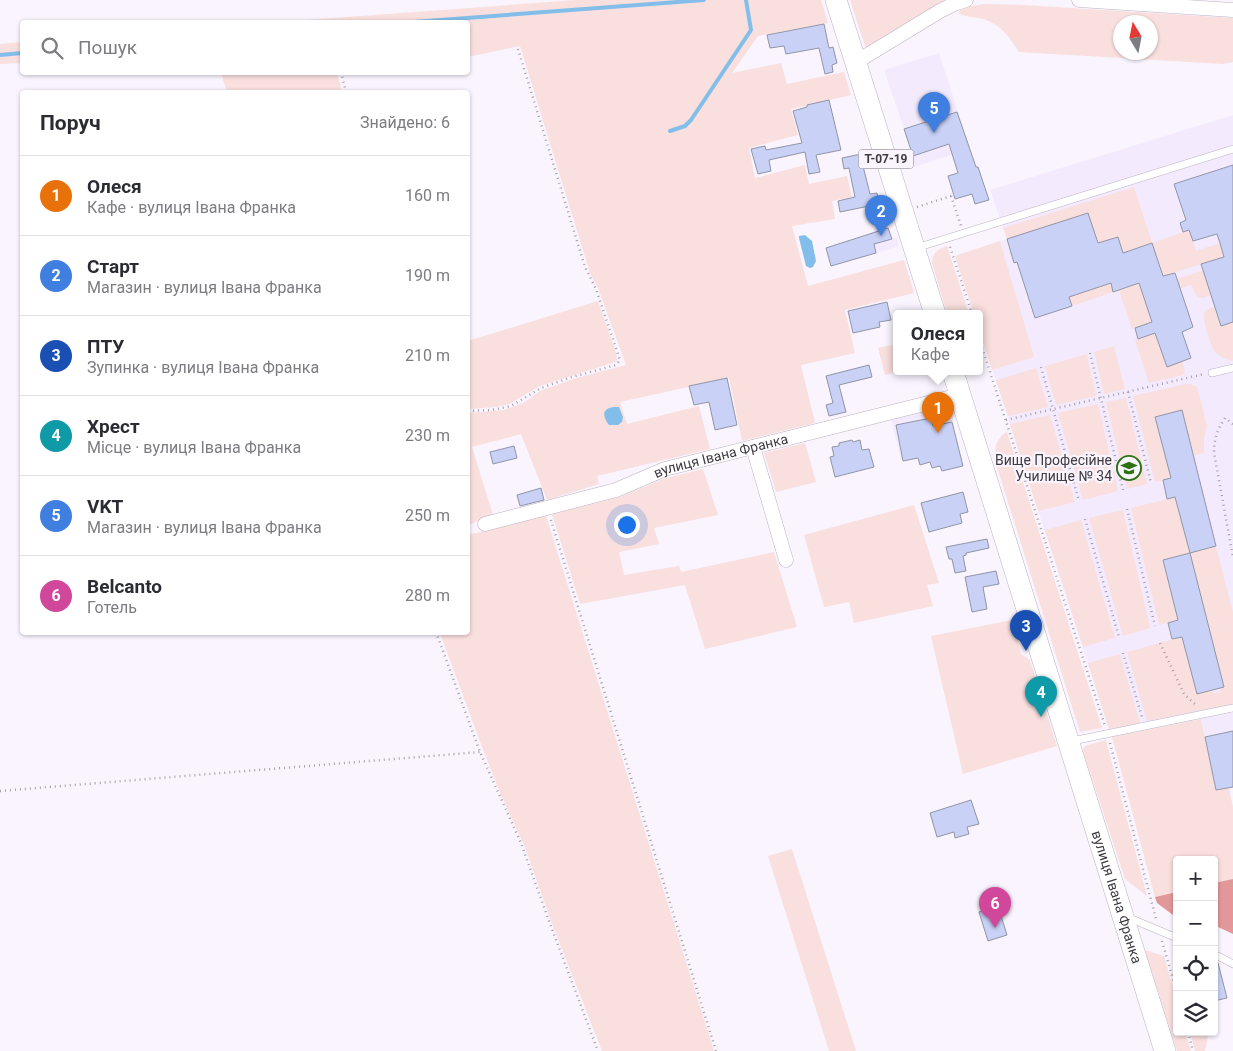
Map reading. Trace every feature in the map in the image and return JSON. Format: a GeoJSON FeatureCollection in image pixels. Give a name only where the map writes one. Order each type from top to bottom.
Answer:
{"type":"FeatureCollection","features":[{"type":"Feature","properties":{"kind":"main road","name":"Т-07-19"},"geometry":{"type":"LineString","coordinates":[[837,2],[934,310]]}},
{"type":"Feature","properties":{"kind":"main road","name":"вулиця Івана Франка"},"geometry":{"type":"LineString","coordinates":[[954,375],[1165,1051]]}},
{"type":"Feature","properties":{"kind":"street"},"geometry":{"type":"LineString","coordinates":[[856,62],[940,11],[966,0]]}},
{"type":"Feature","properties":{"kind":"street"},"geometry":{"type":"LineString","coordinates":[[1079,0],[1233,10]]}},
{"type":"Feature","properties":{"kind":"street","name":"вулиця Івана Франка"},"geometry":{"type":"LineString","coordinates":[[485,524],[622,488],[665,469],[960,395]]}},
{"type":"Feature","properties":{"kind":"street"},"geometry":{"type":"LineString","coordinates":[[753,447],[786,560]]}},
{"type":"Feature","properties":{"kind":"lane"},"geometry":{"type":"LineString","coordinates":[[914,249],[1233,149]]}},
{"type":"Feature","properties":{"kind":"lane"},"geometry":{"type":"LineString","coordinates":[[1212,373],[1233,368]]}},
{"type":"Feature","properties":{"kind":"lane"},"geometry":{"type":"LineString","coordinates":[[1068,742],[1233,708]]}},
{"type":"Feature","properties":{"kind":"lane"},"geometry":{"type":"LineString","coordinates":[[1122,915],[1173,936]]}},
{"type":"Feature","properties":{"kind":"lane"},"geometry":{"type":"LineString","coordinates":[[1218,956],[1233,964]]}},
{"type":"Feature","properties":{"kind":"path"},"geometry":{"type":"LineString","coordinates":[[470,411],[492,410],[511,406],[541,388],[616,365],[620,360],[596,289],[585,267],[518,49]]}},
{"type":"Feature","properties":{"kind":"path"},"geometry":{"type":"LineString","coordinates":[[342,75],[346,90]]}},
{"type":"Feature","properties":{"kind":"path"},"geometry":{"type":"LineString","coordinates":[[903,212],[953,196],[963,234]]}},
{"type":"Feature","properties":{"kind":"path"},"geometry":{"type":"LineString","coordinates":[[947,239],[971,310]]}},
{"type":"Feature","properties":{"kind":"path"},"geometry":{"type":"LineString","coordinates":[[983,350],[1107,733],[1176,991]]}},
{"type":"Feature","properties":{"kind":"path"},"geometry":{"type":"LineString","coordinates":[[1090,353],[1123,490]]}},
{"type":"Feature","properties":{"kind":"path"},"geometry":{"type":"LineString","coordinates":[[1041,367],[1079,501]]}},
{"type":"Feature","properties":{"kind":"path"},"geometry":{"type":"LineString","coordinates":[[1006,420],[1212,373]]}},
{"type":"Feature","properties":{"kind":"path"},"geometry":{"type":"LineString","coordinates":[[1128,392],[1151,483]]}},
{"type":"Feature","properties":{"kind":"path"},"geometry":{"type":"LineString","coordinates":[[1233,424],[1225,418],[1221,423],[1214,441],[1214,453],[1233,557]]}},
{"type":"Feature","properties":{"kind":"path"},"geometry":{"type":"LineString","coordinates":[[547,508],[716,1051]]}},
{"type":"Feature","properties":{"kind":"path"},"geometry":{"type":"LineString","coordinates":[[1127,509],[1155,626]]}},
{"type":"Feature","properties":{"kind":"path"},"geometry":{"type":"LineString","coordinates":[[1085,520],[1119,637]]}},
{"type":"Feature","properties":{"kind":"path"},"geometry":{"type":"LineString","coordinates":[[437,635],[480,752],[521,843],[598,1051]]}},
{"type":"Feature","properties":{"kind":"path"},"geometry":{"type":"LineString","coordinates":[[1160,643],[1184,694],[1206,714]]}},
{"type":"Feature","properties":{"kind":"path"},"geometry":{"type":"LineString","coordinates":[[1123,653],[1144,726]]}},
{"type":"Feature","properties":{"kind":"path"},"geometry":{"type":"LineString","coordinates":[[0,791],[480,752]]}},
{"type":"Feature","properties":{"kind":"path"},"geometry":{"type":"LineString","coordinates":[[1189,1036],[1193,1051]]}},
{"type":"Feature","properties":{"kind":"shaded area"},"geometry":{"type":"Polygon","coordinates":[[[576,0],[821,0],[828,23],[758,36],[732,73],[781,63],[787,84],[844,72],[851,95],[791,109],[798,135],[749,148],[755,178],[805,165],[809,184],[847,176],[852,197],[832,201],[835,219],[792,226],[808,286],[904,260],[914,293],[845,310],[855,353],[801,365],[815,423],[742,441],[729,378],[620,402],[627,424],[699,406],[710,449],[597,476],[599,484],[547,500],[521,434],[472,447],[493,515],[470,524],[470,413],[504,410],[525,402],[540,391],[573,379],[626,365],[598,288],[590,273],[520,46],[470,57],[470,20],[306,20],[576,0]]]}},
{"type":"Feature","properties":{"kind":"shaded area"},"geometry":{"type":"Polygon","coordinates":[[[850,0],[966,0],[868,55],[850,0]]]}},
{"type":"Feature","properties":{"kind":"shaded area"},"geometry":{"type":"Polygon","coordinates":[[[985,4],[1023,5],[1233,18],[1233,62],[1223,64],[1155,60],[1158,60],[1158,15],[1113,15],[1113,58],[1019,52],[995,24],[983,19],[959,14],[960,10],[965,7],[985,4]]]}},
{"type":"Feature","properties":{"kind":"shaded area"},"geometry":{"type":"Polygon","coordinates":[[[20,42],[20,63],[0,64],[0,44],[20,42]]]}},
{"type":"Feature","properties":{"kind":"shaded area"},"geometry":{"type":"Polygon","coordinates":[[[939,53],[970,149],[914,167],[910,157],[913,155],[884,70],[939,53]]]}},
{"type":"Feature","properties":{"kind":"shaded area"},"geometry":{"type":"Polygon","coordinates":[[[222,75],[338,75],[341,90],[226,90],[222,75]]]}},
{"type":"Feature","properties":{"kind":"shaded area","name":"Вище Професійне Училище № 34"},"geometry":{"type":"Polygon","coordinates":[[[1233,115],[1233,731],[1205,737],[1200,711],[1109,729],[983,341],[983,310],[973,310],[955,256],[1007,239],[990,190],[1233,115]]]}},
{"type":"Feature","properties":{"kind":"shaded area"},"geometry":{"type":"Polygon","coordinates":[[[1134,187],[1152,243],[1189,230],[1196,251],[1220,243],[1224,257],[1163,276],[1151,243],[1128,251],[1132,263],[1107,271],[1118,237],[1098,243],[1088,214],[1007,239],[1003,228],[1134,187]]]}},
{"type":"Feature","properties":{"kind":"shaded area"},"geometry":{"type":"Polygon","coordinates":[[[888,228],[892,239],[897,237],[899,246],[876,253],[870,233],[888,228]]]}},
{"type":"Feature","properties":{"kind":"shaded area"},"geometry":{"type":"Polygon","coordinates":[[[1000,241],[1034,357],[992,370],[983,342],[983,310],[973,310],[955,256],[1000,241]]]}},
{"type":"Feature","properties":{"kind":"shaded area"},"geometry":{"type":"Polygon","coordinates":[[[947,246],[968,310],[946,310],[932,263],[936,252],[947,246]]]}},
{"type":"Feature","properties":{"kind":"shaded area"},"geometry":{"type":"Polygon","coordinates":[[[1226,263],[1231,279],[1208,286],[1211,295],[1203,298],[1197,297],[1191,285],[1169,292],[1165,283],[1226,263]]]}},
{"type":"Feature","properties":{"kind":"shaded area"},"geometry":{"type":"Polygon","coordinates":[[[1111,283],[1113,292],[1072,306],[1069,297],[1111,283]]]}},
{"type":"Feature","properties":{"kind":"shaded area"},"geometry":{"type":"Polygon","coordinates":[[[1139,283],[1152,322],[1132,329],[1119,290],[1139,283]]]}},
{"type":"Feature","properties":{"kind":"shaded area"},"geometry":{"type":"Polygon","coordinates":[[[598,301],[617,360],[540,386],[509,404],[470,409],[470,340],[598,301]]]}},
{"type":"Feature","properties":{"kind":"shaded area"},"geometry":{"type":"Polygon","coordinates":[[[1214,307],[1221,326],[1233,322],[1233,361],[1223,358],[1215,352],[1209,339],[1204,313],[1214,307]]]}},
{"type":"Feature","properties":{"kind":"shaded area"},"geometry":{"type":"Polygon","coordinates":[[[1155,333],[1167,366],[1182,361],[1185,372],[1183,375],[1149,383],[1135,340],[1155,333]]]}},
{"type":"Feature","properties":{"kind":"shaded area"},"geometry":{"type":"Polygon","coordinates":[[[893,345],[893,373],[885,375],[878,348],[893,345]]]}},
{"type":"Feature","properties":{"kind":"shaded area"},"geometry":{"type":"Polygon","coordinates":[[[1114,346],[1125,389],[1104,394],[1094,352],[1114,346]]]}},
{"type":"Feature","properties":{"kind":"shaded area"},"geometry":{"type":"Polygon","coordinates":[[[1087,354],[1096,396],[1056,405],[1045,366],[1087,354]]]}},
{"type":"Feature","properties":{"kind":"shaded area"},"geometry":{"type":"Polygon","coordinates":[[[1036,368],[1048,407],[1008,416],[996,380],[1036,368]]]}},
{"type":"Feature","properties":{"kind":"shaded area"},"geometry":{"type":"Polygon","coordinates":[[[1186,384],[1197,387],[1207,426],[1204,439],[1204,453],[1193,456],[1155,417],[1171,478],[1155,482],[1133,396],[1186,384]]]}},
{"type":"Feature","properties":{"kind":"shaded area"},"geometry":{"type":"Polygon","coordinates":[[[1126,398],[1147,484],[1127,489],[1106,402],[1126,398]]]}},
{"type":"Feature","properties":{"kind":"shaded area"},"geometry":{"type":"Polygon","coordinates":[[[1098,404],[1118,491],[1083,500],[1058,413],[1098,404]]]}},
{"type":"Feature","properties":{"kind":"shaded area"},"geometry":{"type":"Polygon","coordinates":[[[948,406],[958,446],[901,460],[891,420],[948,406]]]}},
{"type":"Feature","properties":{"kind":"shaded area"},"geometry":{"type":"Polygon","coordinates":[[[1050,415],[1075,502],[1038,511],[1010,424],[1050,415]]]}},
{"type":"Feature","properties":{"kind":"shaded area"},"geometry":{"type":"Polygon","coordinates":[[[1007,432],[1102,728],[1080,732],[997,467],[995,457],[997,443],[1002,435],[1007,432]]]}},
{"type":"Feature","properties":{"kind":"shaded area"},"geometry":{"type":"Polygon","coordinates":[[[805,443],[816,482],[776,492],[764,453],[805,443]]]}},
{"type":"Feature","properties":{"kind":"shaded area"},"geometry":{"type":"Polygon","coordinates":[[[703,469],[718,515],[654,528],[659,544],[619,552],[624,575],[679,566],[681,572],[774,552],[797,627],[705,649],[685,585],[580,604],[552,514],[620,497],[663,479],[703,469]]]}},
{"type":"Feature","properties":{"kind":"shaded area"},"geometry":{"type":"Polygon","coordinates":[[[1175,497],[1190,553],[1163,560],[1178,620],[1159,625],[1131,508],[1175,497]]]}},
{"type":"Feature","properties":{"kind":"shaded area"},"geometry":{"type":"Polygon","coordinates":[[[914,505],[939,583],[927,585],[933,606],[854,623],[849,602],[824,607],[804,535],[914,505]]]}},
{"type":"Feature","properties":{"kind":"shaded area"},"geometry":{"type":"Polygon","coordinates":[[[1123,510],[1150,628],[1123,636],[1089,518],[1123,510]]]}},
{"type":"Feature","properties":{"kind":"shaded area"},"geometry":{"type":"Polygon","coordinates":[[[546,516],[714,1051],[602,1051],[551,921],[525,847],[501,795],[482,747],[441,635],[470,635],[470,535],[546,516]]]}},
{"type":"Feature","properties":{"kind":"shaded area"},"geometry":{"type":"Polygon","coordinates":[[[1081,520],[1115,638],[1083,647],[1045,530],[1081,520]]]}},
{"type":"Feature","properties":{"kind":"shaded area"},"geometry":{"type":"Polygon","coordinates":[[[1216,546],[1233,612],[1233,704],[1147,721],[1127,652],[1182,637],[1197,693],[1212,689],[1213,693],[1221,692],[1220,688],[1224,686],[1190,553],[1216,546]]]}},
{"type":"Feature","properties":{"kind":"shaded area"},"geometry":{"type":"Polygon","coordinates":[[[1012,620],[1021,654],[1030,660],[1057,746],[963,774],[931,636],[1012,620]]]}},
{"type":"Feature","properties":{"kind":"shaded area"},"geometry":{"type":"Polygon","coordinates":[[[1120,654],[1140,723],[1109,729],[1088,663],[1120,654]]]}},
{"type":"Feature","properties":{"kind":"shaded area"},"geometry":{"type":"Polygon","coordinates":[[[1201,719],[1216,790],[1229,788],[1233,807],[1233,879],[1218,882],[1218,856],[1173,856],[1173,893],[1155,897],[1112,737],[1201,719]]]}},
{"type":"Feature","properties":{"kind":"shaded area"},"geometry":{"type":"Polygon","coordinates":[[[1106,740],[1147,896],[1125,879],[1084,754],[1085,746],[1106,740]]]}},
{"type":"Feature","properties":{"kind":"shaded area"},"geometry":{"type":"Polygon","coordinates":[[[792,849],[856,1051],[829,1051],[768,856],[792,849]]]}},
{"type":"Feature","properties":{"kind":"shaded area"},"geometry":{"type":"Polygon","coordinates":[[[1233,879],[1233,934],[1218,927],[1218,882],[1233,879]]]}},
{"type":"Feature","properties":{"kind":"shaded area"},"geometry":{"type":"Polygon","coordinates":[[[1173,893],[1173,915],[1157,903],[1155,897],[1173,893]]]}},
{"type":"Feature","properties":{"kind":"shaded area"},"geometry":{"type":"Polygon","coordinates":[[[1145,950],[1164,956],[1173,988],[1173,1036],[1186,1036],[1191,1051],[1177,1051],[1145,950]]]}},
{"type":"Feature","properties":{"kind":"shaded area"},"geometry":{"type":"Polygon","coordinates":[[[1191,1036],[1208,1036],[1205,1051],[1195,1051],[1191,1036]]]}},
{"type":"Feature","properties":{"kind":"water"},"geometry":{"type":"Polygon","coordinates":[[[805,235],[812,241],[816,261],[813,267],[810,268],[806,266],[799,238],[799,236],[805,235]]]}},
{"type":"Feature","properties":{"kind":"water"},"geometry":{"type":"Polygon","coordinates":[[[619,407],[623,417],[622,422],[618,425],[609,425],[604,414],[605,411],[610,408],[619,407]]]}},
{"type":"Feature","properties":{"kind":"building"},"geometry":{"type":"Polygon","coordinates":[[[824,24],[829,48],[833,47],[837,63],[832,65],[833,72],[825,74],[819,48],[786,54],[784,46],[770,48],[767,35],[824,24]]]}},
{"type":"Feature","properties":{"kind":"building"},"geometry":{"type":"Polygon","coordinates":[[[829,100],[841,150],[816,155],[820,172],[809,174],[805,152],[769,160],[771,171],[758,174],[751,149],[765,146],[766,150],[802,143],[793,111],[807,107],[807,105],[829,100]]]}},
{"type":"Feature","properties":{"kind":"building"},"geometry":{"type":"Polygon","coordinates":[[[957,112],[989,200],[975,204],[972,194],[955,199],[948,176],[958,173],[949,144],[913,156],[904,129],[957,112]]]}},
{"type":"Feature","properties":{"kind":"building"},"geometry":{"type":"Polygon","coordinates":[[[866,153],[868,165],[863,166],[870,194],[877,193],[879,204],[840,212],[838,201],[855,197],[849,168],[844,169],[842,158],[866,153]]]}},
{"type":"Feature","properties":{"kind":"building"},"geometry":{"type":"Polygon","coordinates":[[[1233,165],[1233,322],[1221,326],[1201,264],[1224,257],[1220,243],[1217,234],[1193,241],[1189,230],[1183,232],[1180,223],[1186,220],[1174,184],[1233,165]]]}},
{"type":"Feature","properties":{"kind":"building"},"geometry":{"type":"Polygon","coordinates":[[[1088,213],[1098,243],[1118,237],[1123,253],[1152,243],[1163,276],[1175,273],[1193,327],[1182,332],[1191,358],[1167,367],[1155,333],[1138,339],[1135,328],[1152,322],[1139,283],[1113,292],[1111,283],[1069,297],[1072,306],[1035,318],[1017,262],[1014,263],[1007,239],[1088,213]]]}},
{"type":"Feature","properties":{"kind":"building"},"geometry":{"type":"Polygon","coordinates":[[[888,228],[892,239],[874,244],[876,253],[831,266],[826,248],[888,228]]]}},
{"type":"Feature","properties":{"kind":"building"},"geometry":{"type":"Polygon","coordinates":[[[887,302],[891,320],[879,322],[880,327],[853,333],[848,311],[887,302]]]}},
{"type":"Feature","properties":{"kind":"building"},"geometry":{"type":"Polygon","coordinates":[[[869,365],[872,377],[839,385],[846,412],[829,416],[826,405],[833,403],[826,376],[869,365]]]}},
{"type":"Feature","properties":{"kind":"building"},"geometry":{"type":"Polygon","coordinates":[[[727,378],[737,425],[715,430],[709,402],[694,405],[689,386],[727,378]]]}},
{"type":"Feature","properties":{"kind":"building"},"geometry":{"type":"Polygon","coordinates":[[[1182,410],[1216,546],[1190,553],[1175,497],[1167,499],[1163,480],[1171,478],[1155,417],[1182,410]]]}},
{"type":"Feature","properties":{"kind":"building"},"geometry":{"type":"Polygon","coordinates":[[[931,418],[933,426],[952,422],[963,466],[942,471],[940,466],[932,468],[930,462],[920,465],[918,458],[903,461],[896,425],[931,418]]]}},
{"type":"Feature","properties":{"kind":"building"},"geometry":{"type":"Polygon","coordinates":[[[852,440],[853,442],[860,440],[862,450],[869,449],[874,467],[835,477],[830,457],[834,456],[832,447],[852,440]]]}},
{"type":"Feature","properties":{"kind":"building"},"geometry":{"type":"Polygon","coordinates":[[[514,446],[517,458],[493,464],[490,452],[514,446]]]}},
{"type":"Feature","properties":{"kind":"building"},"geometry":{"type":"Polygon","coordinates":[[[541,488],[544,500],[520,506],[517,495],[541,488]]]}},
{"type":"Feature","properties":{"kind":"building"},"geometry":{"type":"Polygon","coordinates":[[[963,492],[968,512],[960,514],[962,523],[929,532],[921,503],[963,492]]]}},
{"type":"Feature","properties":{"kind":"building"},"geometry":{"type":"Polygon","coordinates":[[[987,539],[989,548],[966,553],[963,556],[966,571],[955,573],[952,559],[949,559],[946,547],[987,539]]]}},
{"type":"Feature","properties":{"kind":"building"},"geometry":{"type":"Polygon","coordinates":[[[1190,553],[1224,687],[1197,694],[1182,637],[1172,639],[1168,623],[1178,620],[1163,560],[1190,553]]]}},
{"type":"Feature","properties":{"kind":"building"},"geometry":{"type":"Polygon","coordinates":[[[996,571],[999,584],[983,587],[987,609],[972,612],[965,577],[996,571]]]}},
{"type":"Feature","properties":{"kind":"building"},"geometry":{"type":"Polygon","coordinates":[[[1233,731],[1233,787],[1216,790],[1205,737],[1233,731]]]}},
{"type":"Feature","properties":{"kind":"building"},"geometry":{"type":"Polygon","coordinates":[[[971,800],[979,824],[967,827],[969,834],[955,838],[954,832],[937,837],[930,813],[971,800]]]}},
{"type":"Feature","properties":{"kind":"building"},"geometry":{"type":"Polygon","coordinates":[[[998,906],[1007,935],[988,941],[979,912],[998,906]]]}},
{"type":"Feature","properties":{"kind":"building"},"geometry":{"type":"Polygon","coordinates":[[[1218,963],[1227,998],[1218,1000],[1218,963]]]}},
{"type":"Feature","properties":{"kind":"waterway"},"geometry":{"type":"LineString","coordinates":[[440,20],[704,0]]}},
{"type":"Feature","properties":{"kind":"waterway"},"geometry":{"type":"LineString","coordinates":[[670,131],[685,126],[691,120],[751,30],[746,0]]}},
{"type":"Feature","properties":{"kind":"waterway"},"geometry":{"type":"LineString","coordinates":[[0,55],[20,53]]}},
{"type":"Feature","properties":{"kind":"place","name":"VKT"},"geometry":{"type":"Point","coordinates":[934,133]}},
{"type":"Feature","properties":{"kind":"place","name":"Старт"},"geometry":{"type":"Point","coordinates":[881,236]}},
{"type":"Feature","properties":{"kind":"place","name":"Олеся"},"geometry":{"type":"Point","coordinates":[938,433]}},
{"type":"Feature","properties":{"kind":"place","name":"Вище Професійне Училище № 34"},"geometry":{"type":"Point","coordinates":[1129,468]}},
{"type":"Feature","properties":{"kind":"place","name":"ПТУ"},"geometry":{"type":"Point","coordinates":[1026,651]}},
{"type":"Feature","properties":{"kind":"place","name":"Хрест"},"geometry":{"type":"Point","coordinates":[1041,717]}},
{"type":"Feature","properties":{"kind":"place","name":"Belcanto"},"geometry":{"type":"Point","coordinates":[995,928]}}]}
